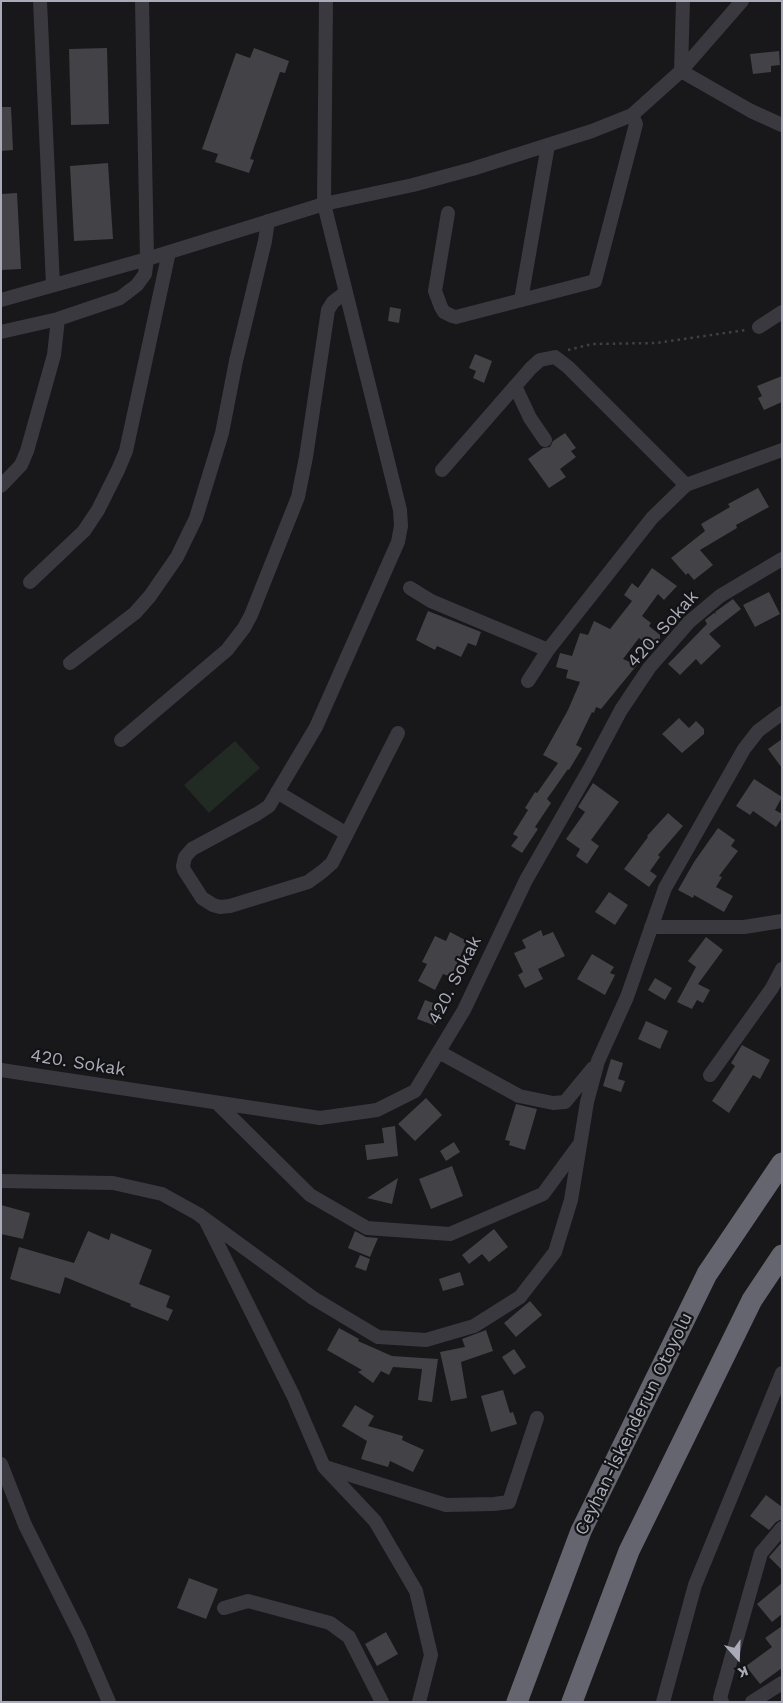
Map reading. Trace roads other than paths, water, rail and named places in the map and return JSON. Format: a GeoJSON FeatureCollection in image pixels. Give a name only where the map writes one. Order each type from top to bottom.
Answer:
{"type":"FeatureCollection","features":[{"type":"Feature","properties":{"kind":"highway","name":"Ceyhan-İskenderun Otoyolu"},"geometry":{"type":"LineString","coordinates":[[517,1702],[581,1531],[702,1283],[782,1163]]}},
{"type":"Feature","properties":{"kind":"highway"},"geometry":{"type":"LineString","coordinates":[[572,1702],[629,1551],[752,1300],[782,1255]]}},
{"type":"Feature","properties":{"kind":"street"},"geometry":{"type":"LineString","coordinates":[[40,1],[53,285]]}},
{"type":"Feature","properties":{"kind":"street"},"geometry":{"type":"LineString","coordinates":[[1,332],[58,319],[127,294],[141,281],[145,274],[147,259],[142,1]]}},
{"type":"Feature","properties":{"kind":"street"},"geometry":{"type":"LineString","coordinates":[[326,1],[324,204],[400,510],[401,526],[398,542],[316,727],[269,806],[192,850],[185,857],[184,870],[202,898],[220,907],[230,906],[308,882],[332,863],[398,733]]}},
{"type":"Feature","properties":{"kind":"street"},"geometry":{"type":"LineString","coordinates":[[682,71],[683,1]]}},
{"type":"Feature","properties":{"kind":"street"},"geometry":{"type":"LineString","coordinates":[[1,300],[147,259],[324,204],[413,185],[472,169],[592,131],[632,115],[682,71],[742,1]]}},
{"type":"Feature","properties":{"kind":"street"},"geometry":{"type":"LineString","coordinates":[[682,71],[751,111],[782,125]]}},
{"type":"Feature","properties":{"kind":"street"},"geometry":{"type":"LineString","coordinates":[[448,212],[435,291],[444,312],[452,316],[456,317],[595,281],[636,124],[632,115]]}},
{"type":"Feature","properties":{"kind":"street"},"geometry":{"type":"LineString","coordinates":[[521,300],[548,145]]}},
{"type":"Feature","properties":{"kind":"street"},"geometry":{"type":"LineString","coordinates":[[70,663],[135,613],[150,596],[177,557],[196,518],[222,433],[236,361],[265,241],[268,221]]}},
{"type":"Feature","properties":{"kind":"street"},"geometry":{"type":"LineString","coordinates":[[30,582],[84,531],[98,510],[118,470],[126,451],[169,252]]}},
{"type":"Feature","properties":{"kind":"street"},"geometry":{"type":"LineString","coordinates":[[121,740],[227,650],[244,628],[298,497],[306,457],[328,310],[333,302],[346,292]]}},
{"type":"Feature","properties":{"kind":"street"},"geometry":{"type":"LineString","coordinates":[[759,327],[782,312]]}},
{"type":"Feature","properties":{"kind":"street"},"geometry":{"type":"LineString","coordinates":[[1,486],[21,465],[27,450],[54,355],[58,319]]}},
{"type":"Feature","properties":{"kind":"street"},"geometry":{"type":"LineString","coordinates":[[442,470],[540,360],[555,356],[686,485]]}},
{"type":"Feature","properties":{"kind":"street"},"geometry":{"type":"LineString","coordinates":[[515,386],[530,418],[545,440]]}},
{"type":"Feature","properties":{"kind":"street"},"geometry":{"type":"LineString","coordinates":[[528,681],[548,650],[652,518],[686,485],[782,450]]}},
{"type":"Feature","properties":{"kind":"street","name":"420. Sokak"},"geometry":{"type":"LineString","coordinates":[[1,1070],[320,1118],[376,1110],[415,1091],[464,1010],[526,880],[622,710],[649,668],[690,622],[720,596],[780,565]]}},
{"type":"Feature","properties":{"kind":"street"},"geometry":{"type":"LineString","coordinates":[[410,588],[431,601],[548,650]]}},
{"type":"Feature","properties":{"kind":"street"},"geometry":{"type":"LineString","coordinates":[[1,1181],[113,1183],[162,1194],[205,1219],[313,1298],[378,1337],[426,1340],[474,1326],[520,1297],[554,1252],[571,1200],[586,1102],[598,1061],[627,997],[665,888],[744,749],[758,731],[782,714]]}},
{"type":"Feature","properties":{"kind":"street"},"geometry":{"type":"LineString","coordinates":[[277,792],[347,834]]}},
{"type":"Feature","properties":{"kind":"street"},"geometry":{"type":"LineString","coordinates":[[652,927],[744,927],[782,921]]}},
{"type":"Feature","properties":{"kind":"street"},"geometry":{"type":"LineString","coordinates":[[710,1075],[772,988],[782,969]]}},
{"type":"Feature","properties":{"kind":"street"},"geometry":{"type":"LineString","coordinates":[[439,1052],[519,1096],[553,1103],[565,1102],[598,1061]]}},
{"type":"Feature","properties":{"kind":"street"},"geometry":{"type":"LineString","coordinates":[[217,1103],[310,1195],[367,1228],[450,1234],[543,1194],[580,1144]]}},
{"type":"Feature","properties":{"kind":"street"},"geometry":{"type":"LineString","coordinates":[[205,1219],[293,1395],[324,1467],[375,1521],[416,1591],[431,1655],[419,1702]]}},
{"type":"Feature","properties":{"kind":"street"},"geometry":{"type":"LineString","coordinates":[[663,1702],[695,1585],[782,1373]]}},
{"type":"Feature","properties":{"kind":"street"},"geometry":{"type":"LineString","coordinates":[[324,1467],[446,1505],[509,1502],[537,1418]]}},
{"type":"Feature","properties":{"kind":"street"},"geometry":{"type":"LineString","coordinates":[[1,1464],[25,1525],[80,1635],[109,1702]]}},
{"type":"Feature","properties":{"kind":"street"},"geometry":{"type":"LineString","coordinates":[[722,1702],[720,1698],[761,1553],[782,1528]]}},
{"type":"Feature","properties":{"kind":"street"},"geometry":{"type":"LineString","coordinates":[[224,1608],[248,1601],[330,1623],[349,1637],[382,1702]]}},
{"type":"Feature","properties":{"kind":"street"},"geometry":{"type":"LineString","coordinates":[[752,1702],[782,1683]]}}]}
